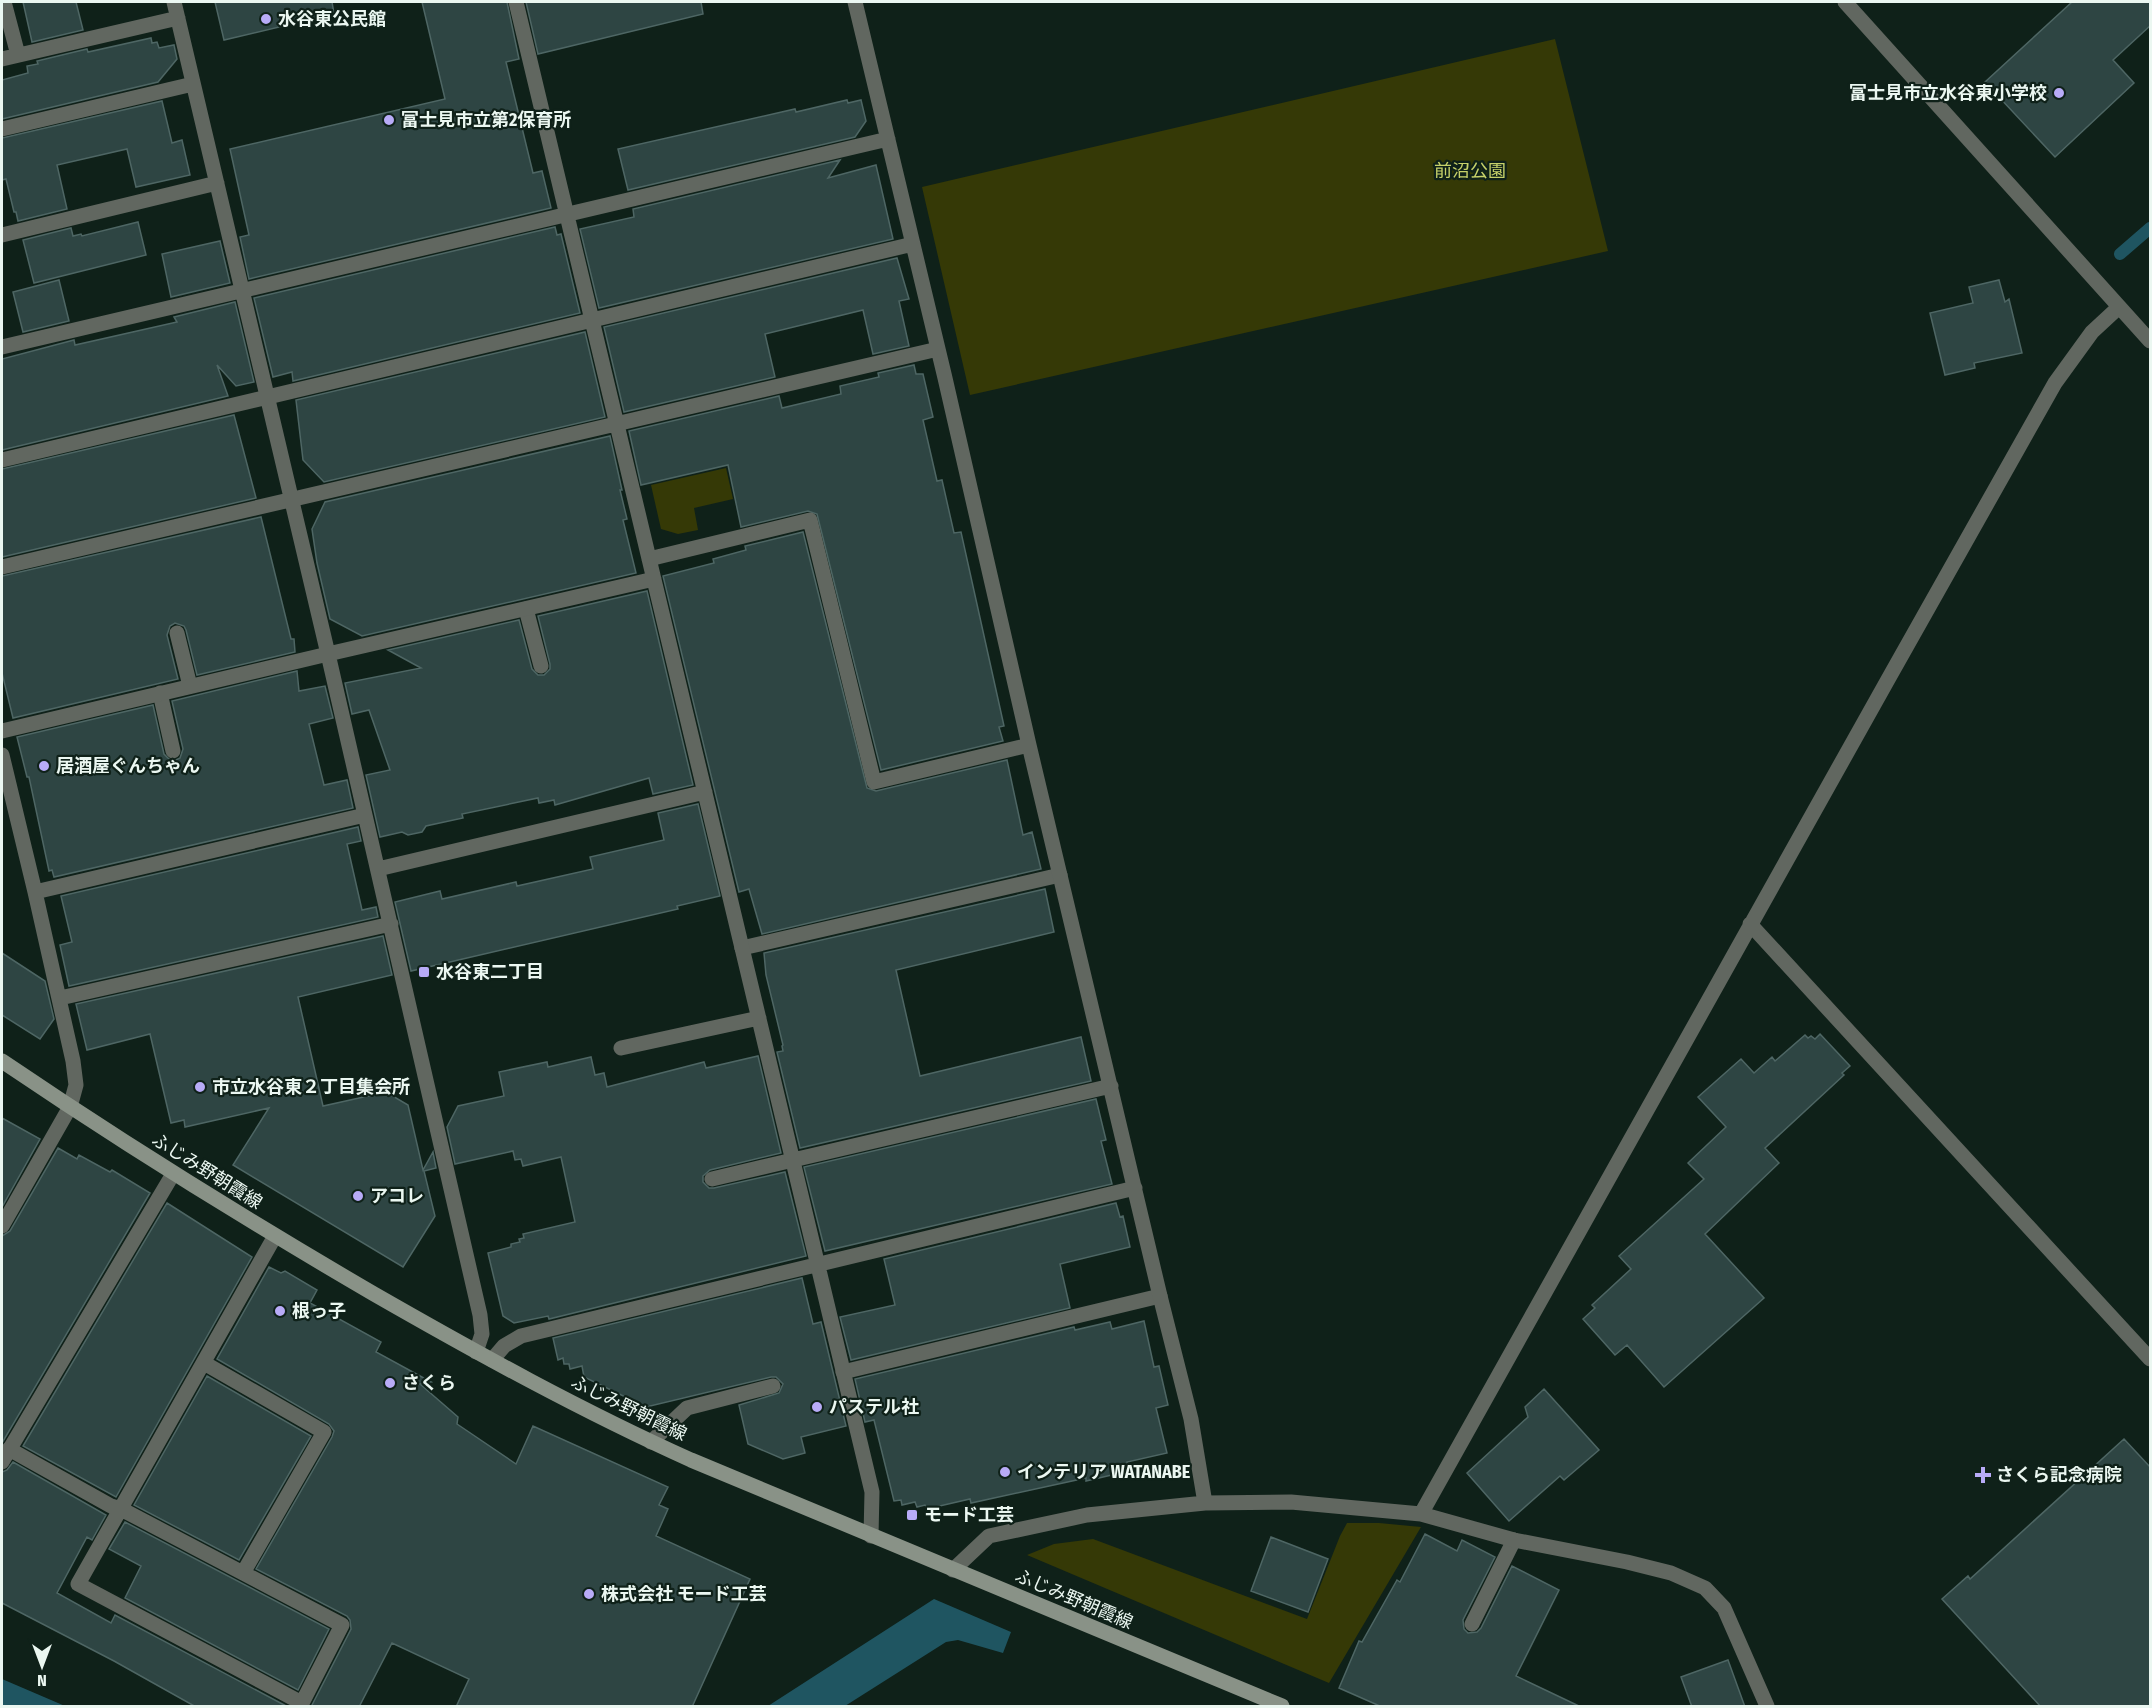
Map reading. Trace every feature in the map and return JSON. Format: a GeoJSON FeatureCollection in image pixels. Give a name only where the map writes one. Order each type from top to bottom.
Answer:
{"type":"FeatureCollection","features":[{"type":"Feature","properties":{"kind":"main road","name":"ふじみ野朝霞線"},"geometry":{"type":"LineString","coordinates":[[2,1061],[173,1174],[275,1236],[476,1352],[651,1442],[1282,1707]]}},
{"type":"Feature","properties":{"kind":"street"},"geometry":{"type":"LineString","coordinates":[[4,2],[18,55]]}},
{"type":"Feature","properties":{"kind":"street"},"geometry":{"type":"LineString","coordinates":[[174,2],[391,924],[480,1316],[482,1334],[476,1352]]}},
{"type":"Feature","properties":{"kind":"street"},"geometry":{"type":"LineString","coordinates":[[855,2],[1029,745],[1191,1419],[1205,1503]]}},
{"type":"Feature","properties":{"kind":"street"},"geometry":{"type":"LineString","coordinates":[[1845,2],[2151,341]]}},
{"type":"Feature","properties":{"kind":"street"},"geometry":{"type":"LineString","coordinates":[[522,3],[567,214],[872,1492],[871,1536]]}},
{"type":"Feature","properties":{"kind":"street"},"geometry":{"type":"LineString","coordinates":[[2,59],[178,18]]}},
{"type":"Feature","properties":{"kind":"street"},"geometry":{"type":"LineString","coordinates":[[2,129],[193,84]]}},
{"type":"Feature","properties":{"kind":"street"},"geometry":{"type":"LineString","coordinates":[[2,347],[888,139]]}},
{"type":"Feature","properties":{"kind":"street"},"geometry":{"type":"LineString","coordinates":[[2,235],[217,183]]}},
{"type":"Feature","properties":{"kind":"street"},"geometry":{"type":"LineString","coordinates":[[2,460],[913,244]]}},
{"type":"Feature","properties":{"kind":"street"},"geometry":{"type":"LineString","coordinates":[[1421,1514],[2055,383],[2092,332],[2119,307]]}},
{"type":"Feature","properties":{"kind":"street"},"geometry":{"type":"LineString","coordinates":[[2,567],[938,349]]}},
{"type":"Feature","properties":{"kind":"street"},"geometry":{"type":"LineString","coordinates":[[649,559],[810,520],[874,782],[1029,745]]}},
{"type":"Feature","properties":{"kind":"street"},"geometry":{"type":"LineString","coordinates":[[2,732],[160,693],[654,579]]}},
{"type":"Feature","properties":{"kind":"street"},"geometry":{"type":"LineString","coordinates":[[526,609],[541,666]]}},
{"type":"Feature","properties":{"kind":"street"},"geometry":{"type":"LineString","coordinates":[[177,633],[190,686]]}},
{"type":"Feature","properties":{"kind":"street"},"geometry":{"type":"LineString","coordinates":[[160,693],[173,751]]}},
{"type":"Feature","properties":{"kind":"street"},"geometry":{"type":"LineString","coordinates":[[2,755],[60,998],[76,1085],[70,1107],[2,1226]]}},
{"type":"Feature","properties":{"kind":"street"},"geometry":{"type":"LineString","coordinates":[[378,869],[705,792]]}},
{"type":"Feature","properties":{"kind":"street"},"geometry":{"type":"LineString","coordinates":[[35,892],[365,815]]}},
{"type":"Feature","properties":{"kind":"street"},"geometry":{"type":"LineString","coordinates":[[742,948],[1060,875]]}},
{"type":"Feature","properties":{"kind":"street"},"geometry":{"type":"LineString","coordinates":[[60,998],[391,924]]}},
{"type":"Feature","properties":{"kind":"street"},"geometry":{"type":"LineString","coordinates":[[1750,924],[2151,1359]]}},
{"type":"Feature","properties":{"kind":"street"},"geometry":{"type":"LineString","coordinates":[[621,1048],[759,1018]]}},
{"type":"Feature","properties":{"kind":"street"},"geometry":{"type":"LineString","coordinates":[[712,1179],[1111,1086]]}},
{"type":"Feature","properties":{"kind":"street"},"geometry":{"type":"LineString","coordinates":[[173,1174],[5,1456],[121,1509],[342,1625],[302,1703],[78,1584],[121,1509],[204,1363],[275,1236]]}},
{"type":"Feature","properties":{"kind":"street"},"geometry":{"type":"LineString","coordinates":[[492,1360],[504,1346],[521,1336],[1135,1188]]}},
{"type":"Feature","properties":{"kind":"street"},"geometry":{"type":"LineString","coordinates":[[843,1372],[1160,1296]]}},
{"type":"Feature","properties":{"kind":"street"},"geometry":{"type":"LineString","coordinates":[[204,1363],[324,1432],[243,1573]]}},
{"type":"Feature","properties":{"kind":"street"},"geometry":{"type":"LineString","coordinates":[[651,1442],[687,1408],[773,1386]]}},
{"type":"Feature","properties":{"kind":"street"},"geometry":{"type":"LineString","coordinates":[[953,1570],[989,1536],[1087,1515],[1205,1503],[1291,1502],[1421,1514],[1514,1540],[1638,1565],[1671,1574],[1704,1588],[1724,1608],[1767,1707]]}},
{"type":"Feature","properties":{"kind":"street"},"geometry":{"type":"LineString","coordinates":[[1472,1624],[1514,1540]]}},
{"type":"Feature","properties":{"kind":"green space","name":"前沼公園"},"geometry":{"type":"Polygon","coordinates":[[[1555,39],[1608,251],[970,395],[922,187],[1555,39]]]}},
{"type":"Feature","properties":{"kind":"green space"},"geometry":{"type":"Polygon","coordinates":[[[726,468],[733,499],[694,508],[698,530],[678,534],[661,529],[651,485],[726,468]]]}},
{"type":"Feature","properties":{"kind":"green space"},"geometry":{"type":"Polygon","coordinates":[[[1347,1523],[1421,1527],[1329,1683],[1027,1555],[1054,1544],[1093,1539],[1307,1619],[1347,1523]]]}},
{"type":"Feature","properties":{"kind":"water"},"geometry":{"type":"Polygon","coordinates":[[[934,1599],[1011,1632],[1003,1653],[958,1640],[946,1642],[845,1706],[768,1706],[934,1599]]]}},
{"type":"Feature","properties":{"kind":"water"},"geometry":{"type":"Polygon","coordinates":[[[2,1679],[65,1706],[2,1706],[2,1679]]]}},
{"type":"Feature","properties":{"kind":"building"},"geometry":{"type":"Polygon","coordinates":[[[23,2],[76,2],[83,30],[32,42],[23,2]]]}},
{"type":"Feature","properties":{"kind":"building","name":"水谷東公民館"},"geometry":{"type":"Polygon","coordinates":[[[215,2],[332,2],[334,14],[224,40],[215,2]]]}},
{"type":"Feature","properties":{"kind":"building"},"geometry":{"type":"Polygon","coordinates":[[[422,2],[507,2],[519,59],[506,62],[533,173],[542,171],[551,208],[249,279],[240,237],[249,235],[230,149],[445,99],[422,2]]]}},
{"type":"Feature","properties":{"kind":"building"},"geometry":{"type":"Polygon","coordinates":[[[526,2],[701,2],[703,14],[538,54],[526,2]]]}},
{"type":"Feature","properties":{"kind":"building"},"geometry":{"type":"Polygon","coordinates":[[[2072,2],[2151,2],[2151,25],[2113,60],[2134,83],[2055,157],[1985,82],[2072,2]]]}},
{"type":"Feature","properties":{"kind":"building"},"geometry":{"type":"Polygon","coordinates":[[[151,38],[152,43],[157,42],[159,48],[174,45],[177,59],[158,82],[2,119],[2,80],[28,73],[27,66],[38,64],[37,61],[87,49],[88,52],[151,38]]]}},
{"type":"Feature","properties":{"kind":"building"},"geometry":{"type":"Polygon","coordinates":[[[847,100],[848,103],[861,100],[866,121],[855,137],[628,190],[618,149],[795,109],[796,112],[847,100]]]}},
{"type":"Feature","properties":{"kind":"building"},"geometry":{"type":"Polygon","coordinates":[[[162,101],[172,143],[182,140],[190,175],[136,187],[127,149],[57,165],[67,209],[18,221],[6,179],[2,180],[2,138],[162,101]]]}},
{"type":"Feature","properties":{"kind":"building"},"geometry":{"type":"Polygon","coordinates":[[[840,160],[828,178],[876,165],[893,239],[599,308],[580,229],[634,217],[633,209],[840,160]]]}},
{"type":"Feature","properties":{"kind":"building"},"geometry":{"type":"Polygon","coordinates":[[[138,222],[146,255],[34,283],[23,240],[71,228],[73,236],[81,234],[82,236],[138,222]]]}},
{"type":"Feature","properties":{"kind":"building"},"geometry":{"type":"Polygon","coordinates":[[[555,227],[557,235],[561,234],[580,313],[293,381],[292,372],[273,377],[254,298],[555,227]]]}},
{"type":"Feature","properties":{"kind":"building"},"geometry":{"type":"Polygon","coordinates":[[[220,241],[230,283],[171,297],[162,254],[220,241]]]}},
{"type":"Feature","properties":{"kind":"building"},"geometry":{"type":"Polygon","coordinates":[[[897,258],[909,299],[899,301],[909,346],[873,354],[863,310],[765,334],[775,377],[624,412],[604,327],[897,258]]]}},
{"type":"Feature","properties":{"kind":"building"},"geometry":{"type":"Polygon","coordinates":[[[59,280],[69,321],[23,332],[13,292],[59,280]]]}},
{"type":"Feature","properties":{"kind":"building"},"geometry":{"type":"Polygon","coordinates":[[[1999,280],[2005,302],[2009,299],[2022,353],[1974,363],[1975,368],[1945,375],[1930,313],[1973,303],[1969,287],[1999,280]]]}},
{"type":"Feature","properties":{"kind":"building"},"geometry":{"type":"Polygon","coordinates":[[[235,302],[254,382],[236,386],[217,365],[228,396],[2,450],[2,359],[74,340],[75,345],[177,322],[174,317],[235,302]]]}},
{"type":"Feature","properties":{"kind":"building"},"geometry":{"type":"Polygon","coordinates":[[[585,332],[605,417],[324,482],[303,460],[296,400],[585,332]]]}},
{"type":"Feature","properties":{"kind":"building"},"geometry":{"type":"Polygon","coordinates":[[[914,365],[916,374],[923,374],[933,417],[923,420],[937,481],[942,480],[954,533],[961,532],[1004,726],[999,727],[1003,741],[881,770],[817,514],[808,511],[741,527],[728,465],[641,485],[629,431],[779,396],[782,408],[841,394],[840,386],[879,377],[878,373],[914,365]]]}},
{"type":"Feature","properties":{"kind":"building"},"geometry":{"type":"Polygon","coordinates":[[[234,415],[256,498],[2,557],[2,469],[234,415]]]}},
{"type":"Feature","properties":{"kind":"building"},"geometry":{"type":"Polygon","coordinates":[[[610,436],[627,519],[623,520],[636,573],[362,636],[330,619],[312,529],[325,502],[610,436]]]}},
{"type":"Feature","properties":{"kind":"building"},"geometry":{"type":"Polygon","coordinates":[[[261,517],[291,639],[294,639],[295,652],[197,675],[186,630],[184,626],[175,623],[170,626],[167,635],[178,679],[13,718],[2,673],[2,576],[261,517]]]}},
{"type":"Feature","properties":{"kind":"building"},"geometry":{"type":"Polygon","coordinates":[[[803,532],[867,788],[876,791],[1007,760],[1023,835],[1032,832],[1041,869],[762,934],[749,889],[739,892],[663,576],[714,563],[713,559],[746,550],[745,546],[803,532]]]}},
{"type":"Feature","properties":{"kind":"building"},"geometry":{"type":"Polygon","coordinates":[[[647,591],[693,785],[653,794],[649,778],[555,805],[554,800],[539,803],[538,798],[462,814],[463,818],[426,826],[422,832],[408,835],[402,832],[380,837],[366,775],[390,770],[369,710],[352,714],[345,683],[421,668],[388,650],[519,620],[532,669],[538,675],[544,675],[550,669],[550,664],[538,616],[647,591]]]}},
{"type":"Feature","properties":{"kind":"building"},"geometry":{"type":"Polygon","coordinates":[[[297,671],[299,691],[325,686],[333,718],[309,724],[324,785],[347,780],[353,808],[54,877],[52,870],[49,871],[29,777],[27,777],[17,737],[153,705],[164,754],[170,760],[176,760],[180,758],[183,749],[172,701],[297,671]]]}},
{"type":"Feature","properties":{"kind":"building"},"geometry":{"type":"Polygon","coordinates":[[[698,804],[720,896],[677,906],[678,909],[411,971],[395,902],[440,891],[442,899],[516,882],[517,886],[593,869],[590,857],[664,840],[658,813],[698,804]]]}},
{"type":"Feature","properties":{"kind":"building"},"geometry":{"type":"Polygon","coordinates":[[[358,827],[361,841],[347,844],[362,910],[376,907],[378,917],[69,986],[60,945],[72,942],[61,896],[358,827]]]}},
{"type":"Feature","properties":{"kind":"building"},"geometry":{"type":"Polygon","coordinates":[[[1045,889],[1054,932],[896,970],[920,1076],[1081,1037],[1091,1081],[800,1148],[777,1052],[783,1051],[783,1045],[766,975],[764,953],[1045,889]]]}},
{"type":"Feature","properties":{"kind":"building"},"geometry":{"type":"Polygon","coordinates":[[[383,936],[392,975],[298,997],[323,1106],[386,1092],[408,1105],[423,1170],[433,1152],[436,1168],[424,1171],[435,1216],[403,1267],[233,1165],[269,1108],[185,1127],[184,1120],[171,1123],[150,1034],[87,1050],[76,1004],[383,936]]]}},
{"type":"Feature","properties":{"kind":"building"},"geometry":{"type":"Polygon","coordinates":[[[2,953],[45,981],[54,1019],[40,1039],[2,1015],[2,953]]]}},
{"type":"Feature","properties":{"kind":"building"},"geometry":{"type":"Polygon","coordinates":[[[1820,1034],[1850,1066],[1842,1073],[1844,1075],[1765,1148],[1779,1163],[1705,1234],[1764,1298],[1664,1387],[1627,1345],[1615,1355],[1583,1319],[1595,1308],[1592,1305],[1631,1269],[1619,1256],[1704,1179],[1688,1163],[1726,1127],[1698,1097],[1741,1059],[1754,1073],[1772,1057],[1775,1061],[1805,1035],[1815,1039],[1820,1034]]]}},
{"type":"Feature","properties":{"kind":"building"},"geometry":{"type":"Polygon","coordinates":[[[758,1056],[781,1153],[710,1170],[703,1176],[703,1182],[709,1188],[714,1188],[785,1172],[806,1256],[549,1319],[548,1316],[514,1323],[503,1316],[488,1253],[511,1247],[511,1244],[520,1242],[519,1239],[524,1238],[523,1234],[575,1222],[561,1157],[523,1166],[521,1159],[515,1160],[513,1151],[455,1164],[447,1127],[458,1106],[504,1096],[499,1072],[547,1062],[548,1067],[591,1057],[595,1075],[604,1073],[607,1087],[704,1062],[706,1068],[758,1056]]]}},
{"type":"Feature","properties":{"kind":"building"},"geometry":{"type":"Polygon","coordinates":[[[1096,1099],[1106,1140],[1101,1141],[1112,1184],[825,1251],[804,1167],[1096,1099]]]}},
{"type":"Feature","properties":{"kind":"building"},"geometry":{"type":"Polygon","coordinates":[[[2,1118],[40,1139],[2,1207],[2,1118]]]}},
{"type":"Feature","properties":{"kind":"building"},"geometry":{"type":"Polygon","coordinates":[[[58,1148],[77,1159],[79,1155],[110,1172],[112,1170],[150,1193],[2,1443],[2,1236],[10,1231],[58,1148]]]}},
{"type":"Feature","properties":{"kind":"building"},"geometry":{"type":"Polygon","coordinates":[[[167,1203],[252,1257],[116,1497],[23,1446],[167,1203]]]}},
{"type":"Feature","properties":{"kind":"building"},"geometry":{"type":"Polygon","coordinates":[[[1116,1203],[1120,1217],[1123,1216],[1130,1247],[1060,1264],[1070,1308],[851,1360],[840,1317],[895,1305],[884,1259],[1116,1203]]]}},
{"type":"Feature","properties":{"kind":"building"},"geometry":{"type":"Polygon","coordinates":[[[269,1267],[281,1273],[285,1271],[317,1290],[310,1303],[381,1342],[376,1352],[431,1382],[420,1384],[458,1417],[457,1424],[516,1464],[533,1426],[668,1487],[659,1505],[668,1509],[656,1536],[750,1579],[692,1707],[456,1707],[469,1679],[392,1643],[359,1707],[311,1707],[351,1629],[350,1620],[347,1616],[256,1569],[334,1431],[329,1424],[217,1359],[269,1267]]]}},
{"type":"Feature","properties":{"kind":"building"},"geometry":{"type":"Polygon","coordinates":[[[802,1278],[813,1324],[821,1322],[846,1426],[801,1437],[805,1453],[783,1459],[748,1444],[739,1405],[779,1393],[783,1384],[776,1377],[646,1407],[584,1377],[582,1366],[570,1369],[569,1364],[564,1364],[563,1358],[558,1360],[553,1338],[802,1278]]]}},
{"type":"Feature","properties":{"kind":"building"},"geometry":{"type":"Polygon","coordinates":[[[1144,1321],[1154,1367],[1159,1366],[1168,1405],[1156,1408],[1167,1453],[1127,1462],[1129,1471],[971,1503],[970,1499],[927,1509],[925,1505],[917,1507],[915,1502],[902,1505],[901,1500],[894,1501],[874,1420],[865,1422],[855,1379],[1074,1327],[1075,1330],[1110,1322],[1112,1329],[1144,1321]]]}},
{"type":"Feature","properties":{"kind":"building"},"geometry":{"type":"Polygon","coordinates":[[[207,1376],[311,1436],[239,1560],[134,1505],[207,1376]]]}},
{"type":"Feature","properties":{"kind":"building"},"geometry":{"type":"Polygon","coordinates":[[[1544,1389],[1599,1450],[1564,1480],[1560,1476],[1509,1521],[1467,1473],[1528,1417],[1525,1407],[1544,1389]]]}},
{"type":"Feature","properties":{"kind":"building"},"geometry":{"type":"Polygon","coordinates":[[[2124,1439],[2151,1468],[2151,1707],[2041,1707],[1942,1599],[1968,1576],[1970,1579],[2124,1439]]]}},
{"type":"Feature","properties":{"kind":"building"},"geometry":{"type":"Polygon","coordinates":[[[13,1462],[106,1515],[92,1540],[87,1537],[57,1593],[111,1623],[115,1615],[288,1707],[196,1707],[2,1603],[2,1472],[7,1470],[13,1462]]]}},
{"type":"Feature","properties":{"kind":"building"},"geometry":{"type":"Polygon","coordinates":[[[125,1522],[329,1629],[298,1690],[125,1598],[141,1566],[109,1549],[125,1522]]]}},
{"type":"Feature","properties":{"kind":"building"},"geometry":{"type":"Polygon","coordinates":[[[1425,1534],[1457,1551],[1462,1540],[1495,1557],[1463,1620],[1464,1629],[1468,1633],[1477,1632],[1481,1628],[1512,1566],[1559,1590],[1516,1676],[1581,1707],[1382,1707],[1339,1688],[1359,1641],[1362,1642],[1397,1580],[1400,1582],[1425,1534]]]}},
{"type":"Feature","properties":{"kind":"building"},"geometry":{"type":"Polygon","coordinates":[[[1271,1537],[1328,1559],[1308,1612],[1251,1591],[1271,1537]]]}},
{"type":"Feature","properties":{"kind":"building"},"geometry":{"type":"Polygon","coordinates":[[[1728,1660],[1745,1707],[1692,1707],[1681,1677],[1728,1660]]]}},
{"type":"Feature","properties":{"kind":"waterway"},"geometry":{"type":"LineString","coordinates":[[2120,254],[2150,228]]}},
{"type":"Feature","properties":{"kind":"place","name":"水谷東公民館"},"geometry":{"type":"Point","coordinates":[266,19]}},
{"type":"Feature","properties":{"kind":"place","name":"富士見市立水谷東小学校"},"geometry":{"type":"Point","coordinates":[2059,93]}},
{"type":"Feature","properties":{"kind":"place","name":"富士見市立第2保育所"},"geometry":{"type":"Point","coordinates":[389,120]}},
{"type":"Feature","properties":{"kind":"place","name":"居酒屋ぐんちゃん"},"geometry":{"type":"Point","coordinates":[44,766]}},
{"type":"Feature","properties":{"kind":"place","name":"水谷東二丁目"},"geometry":{"type":"Point","coordinates":[424,972]}},
{"type":"Feature","properties":{"kind":"place","name":"市立水谷東２丁目集会所"},"geometry":{"type":"Point","coordinates":[200,1087]}},
{"type":"Feature","properties":{"kind":"place","name":"アコレ"},"geometry":{"type":"Point","coordinates":[358,1196]}},
{"type":"Feature","properties":{"kind":"place","name":"根っ子"},"geometry":{"type":"Point","coordinates":[280,1311]}},
{"type":"Feature","properties":{"kind":"place","name":"さくら"},"geometry":{"type":"Point","coordinates":[390,1383]}},
{"type":"Feature","properties":{"kind":"place","name":"パステル社"},"geometry":{"type":"Point","coordinates":[817,1407]}},
{"type":"Feature","properties":{"kind":"place","name":"インテリア WATANABE"},"geometry":{"type":"Point","coordinates":[1005,1472]}},
{"type":"Feature","properties":{"kind":"place","name":"さくら記念病院"},"geometry":{"type":"Point","coordinates":[1983,1475]}},
{"type":"Feature","properties":{"kind":"place","name":"モード工芸"},"geometry":{"type":"Point","coordinates":[912,1515]}},
{"type":"Feature","properties":{"kind":"place","name":"株式会社 モード工芸"},"geometry":{"type":"Point","coordinates":[589,1594]}}]}
